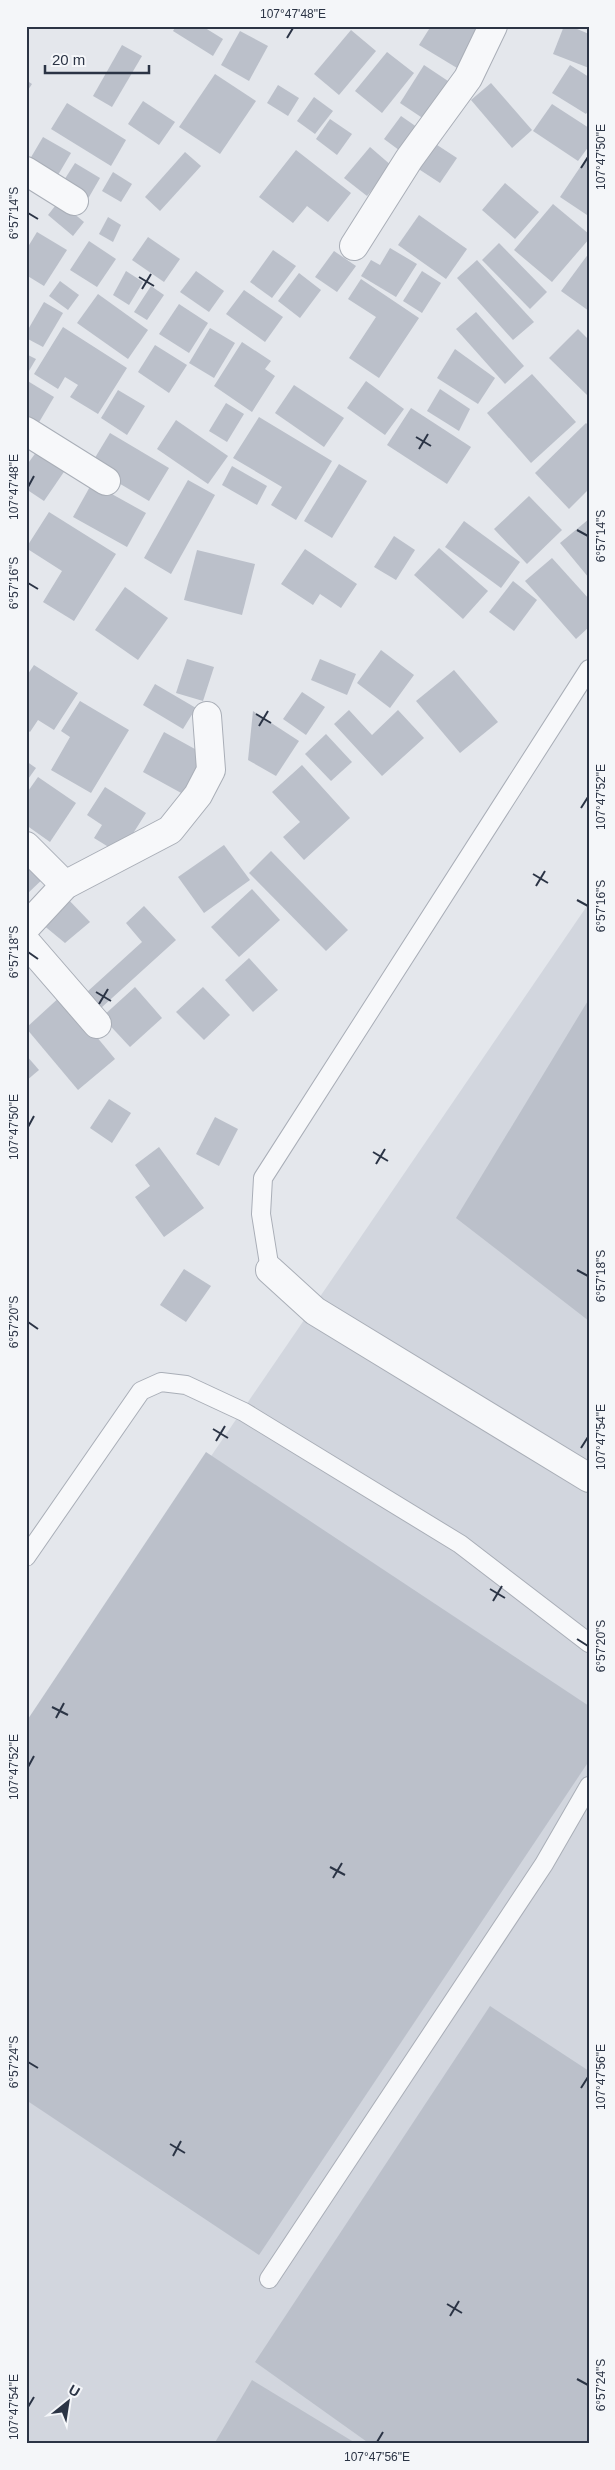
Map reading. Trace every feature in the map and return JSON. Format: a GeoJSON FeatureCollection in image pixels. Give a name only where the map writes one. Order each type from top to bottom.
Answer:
{"type":"FeatureCollection","features":[{"type":"Feature","properties":{"kind":"street"},"geometry":{"type":"LineString","coordinates":[[354,246],[409,159],[468,78],[493,26]]}},
{"type":"Feature","properties":{"kind":"street"},"geometry":{"type":"LineString","coordinates":[[26,171],[74,201]]}},
{"type":"Feature","properties":{"kind":"street"},"geometry":{"type":"LineString","coordinates":[[26,431],[106,481]]}},
{"type":"Feature","properties":{"kind":"street"},"geometry":{"type":"LineString","coordinates":[[26,927],[65,885],[170,830],[198,796],[211,770],[207,716]]}},
{"type":"Feature","properties":{"kind":"street"},"geometry":{"type":"LineString","coordinates":[[26,846],[65,885]]}},
{"type":"Feature","properties":{"kind":"street"},"geometry":{"type":"LineString","coordinates":[[26,942],[97,1024]]}},
{"type":"Feature","properties":{"kind":"street"},"geometry":{"type":"LineString","coordinates":[[270,1270],[315,1311],[589,1478]]}},
{"type":"Feature","properties":{"kind":"lane"},"geometry":{"type":"LineString","coordinates":[[270,1270],[261,1214],[263,1178],[589,669]]}},
{"type":"Feature","properties":{"kind":"lane"},"geometry":{"type":"LineString","coordinates":[[26,1557],[141,1391],[161,1382],[186,1385],[244,1412],[460,1544],[589,1643]]}},
{"type":"Feature","properties":{"kind":"lane"},"geometry":{"type":"LineString","coordinates":[[269,2279],[544,1864],[589,1786]]}},
{"type":"Feature","properties":{"kind":"shaded area"},"geometry":{"type":"Polygon","coordinates":[[[589,903],[589,2444],[26,2444],[26,1727],[589,903]]]}},
{"type":"Feature","properties":{"kind":"building"},"geometry":{"type":"Polygon","coordinates":[[[176,26],[202,26],[223,39],[213,56],[173,31],[176,26]]]}},
{"type":"Feature","properties":{"kind":"building"},"geometry":{"type":"Polygon","coordinates":[[[431,26],[482,26],[457,68],[419,45],[431,26]]]}},
{"type":"Feature","properties":{"kind":"building"},"geometry":{"type":"Polygon","coordinates":[[[564,26],[570,26],[589,34],[589,68],[553,54],[564,26]]]}},
{"type":"Feature","properties":{"kind":"building"},"geometry":{"type":"Polygon","coordinates":[[[351,30],[376,51],[339,95],[314,74],[351,30]]]}},
{"type":"Feature","properties":{"kind":"building"},"geometry":{"type":"Polygon","coordinates":[[[240,31],[268,46],[249,81],[221,65],[240,31]]]}},
{"type":"Feature","properties":{"kind":"building"},"geometry":{"type":"Polygon","coordinates":[[[122,45],[142,56],[112,107],[93,96],[122,45]]]}},
{"type":"Feature","properties":{"kind":"building"},"geometry":{"type":"Polygon","coordinates":[[[387,52],[414,73],[382,113],[355,91],[387,52]]]}},
{"type":"Feature","properties":{"kind":"building"},"geometry":{"type":"Polygon","coordinates":[[[424,65],[451,83],[427,121],[400,103],[424,65]]]}},
{"type":"Feature","properties":{"kind":"building"},"geometry":{"type":"Polygon","coordinates":[[[570,65],[589,77],[589,109],[586,114],[552,93],[570,65]]]}},
{"type":"Feature","properties":{"kind":"building"},"geometry":{"type":"Polygon","coordinates":[[[215,74],[256,101],[220,154],[179,127],[215,74]]]}},
{"type":"Feature","properties":{"kind":"building"},"geometry":{"type":"Polygon","coordinates":[[[26,80],[32,84],[26,93],[26,80]]]}},
{"type":"Feature","properties":{"kind":"building"},"geometry":{"type":"Polygon","coordinates":[[[491,83],[532,130],[512,148],[471,100],[491,83]]]}},
{"type":"Feature","properties":{"kind":"building"},"geometry":{"type":"Polygon","coordinates":[[[278,85],[299,98],[288,116],[267,103],[278,85]]]}},
{"type":"Feature","properties":{"kind":"building"},"geometry":{"type":"Polygon","coordinates":[[[314,97],[333,111],[315,134],[297,121],[314,97]]]}},
{"type":"Feature","properties":{"kind":"building"},"geometry":{"type":"Polygon","coordinates":[[[143,101],[175,122],[159,145],[128,124],[143,101]]]}},
{"type":"Feature","properties":{"kind":"building"},"geometry":{"type":"Polygon","coordinates":[[[67,103],[126,140],[111,166],[51,129],[67,103]]]}},
{"type":"Feature","properties":{"kind":"building"},"geometry":{"type":"Polygon","coordinates":[[[552,104],[589,128],[589,146],[578,161],[533,131],[552,104]]]}},
{"type":"Feature","properties":{"kind":"building"},"geometry":{"type":"Polygon","coordinates":[[[401,116],[424,132],[407,156],[384,139],[401,116]]]}},
{"type":"Feature","properties":{"kind":"building"},"geometry":{"type":"Polygon","coordinates":[[[330,119],[352,134],[337,155],[316,139],[330,119]]]}},
{"type":"Feature","properties":{"kind":"building"},"geometry":{"type":"Polygon","coordinates":[[[43,137],[71,153],[58,175],[30,159],[43,137]]]}},
{"type":"Feature","properties":{"kind":"building"},"geometry":{"type":"Polygon","coordinates":[[[431,141],[457,158],[440,183],[414,166],[431,141]]]}},
{"type":"Feature","properties":{"kind":"building"},"geometry":{"type":"Polygon","coordinates":[[[370,147],[392,166],[367,196],[344,178],[370,147]]]}},
{"type":"Feature","properties":{"kind":"building"},"geometry":{"type":"Polygon","coordinates":[[[296,150],[351,193],[328,222],[307,206],[293,223],[259,197],[296,150]]]}},
{"type":"Feature","properties":{"kind":"building"},"geometry":{"type":"Polygon","coordinates":[[[185,152],[201,166],[160,211],[145,197],[185,152]]]}},
{"type":"Feature","properties":{"kind":"building"},"geometry":{"type":"Polygon","coordinates":[[[587,157],[589,158],[589,212],[587,215],[560,197],[587,157]]]}},
{"type":"Feature","properties":{"kind":"building"},"geometry":{"type":"Polygon","coordinates":[[[75,163],[100,178],[85,204],[59,188],[75,163]]]}},
{"type":"Feature","properties":{"kind":"building"},"geometry":{"type":"Polygon","coordinates":[[[113,172],[132,184],[121,202],[102,191],[113,172]]]}},
{"type":"Feature","properties":{"kind":"building"},"geometry":{"type":"Polygon","coordinates":[[[505,183],[539,212],[515,239],[482,210],[505,183]]]}},
{"type":"Feature","properties":{"kind":"building"},"geometry":{"type":"Polygon","coordinates":[[[59,201],[84,222],[73,236],[48,215],[59,201]]]}},
{"type":"Feature","properties":{"kind":"building"},"geometry":{"type":"Polygon","coordinates":[[[553,204],[589,234],[589,239],[552,282],[514,250],[553,204]]]}},
{"type":"Feature","properties":{"kind":"building"},"geometry":{"type":"Polygon","coordinates":[[[419,215],[467,249],[446,279],[398,245],[419,215]]]}},
{"type":"Feature","properties":{"kind":"building"},"geometry":{"type":"Polygon","coordinates":[[[108,217],[121,225],[113,242],[99,234],[108,217]]]}},
{"type":"Feature","properties":{"kind":"building"},"geometry":{"type":"Polygon","coordinates":[[[37,232],[67,250],[44,286],[26,275],[26,250],[37,232]]]}},
{"type":"Feature","properties":{"kind":"building"},"geometry":{"type":"Polygon","coordinates":[[[148,237],[180,259],[164,282],[132,260],[148,237]]]}},
{"type":"Feature","properties":{"kind":"building"},"geometry":{"type":"Polygon","coordinates":[[[89,241],[116,259],[97,287],[70,270],[89,241]]]}},
{"type":"Feature","properties":{"kind":"building"},"geometry":{"type":"Polygon","coordinates":[[[499,243],[547,292],[530,309],[482,260],[499,243]]]}},
{"type":"Feature","properties":{"kind":"building"},"geometry":{"type":"Polygon","coordinates":[[[390,248],[417,264],[396,297],[361,276],[371,260],[380,265],[390,248]]]}},
{"type":"Feature","properties":{"kind":"building"},"geometry":{"type":"Polygon","coordinates":[[[273,250],[296,266],[272,298],[250,282],[273,250]]]}},
{"type":"Feature","properties":{"kind":"building"},"geometry":{"type":"Polygon","coordinates":[[[334,251],[356,266],[337,292],[315,277],[334,251]]]}},
{"type":"Feature","properties":{"kind":"building"},"geometry":{"type":"Polygon","coordinates":[[[589,253],[589,311],[561,291],[589,253]]]}},
{"type":"Feature","properties":{"kind":"building"},"geometry":{"type":"Polygon","coordinates":[[[477,260],[534,322],[513,340],[457,278],[477,260]]]}},
{"type":"Feature","properties":{"kind":"building"},"geometry":{"type":"Polygon","coordinates":[[[126,271],[143,282],[129,305],[113,295],[126,271]]]}},
{"type":"Feature","properties":{"kind":"building"},"geometry":{"type":"Polygon","coordinates":[[[196,271],[224,291],[209,312],[180,292],[196,271]]]}},
{"type":"Feature","properties":{"kind":"building"},"geometry":{"type":"Polygon","coordinates":[[[422,271],[441,283],[422,313],[403,301],[422,271]]]}},
{"type":"Feature","properties":{"kind":"building"},"geometry":{"type":"Polygon","coordinates":[[[299,273],[321,290],[300,318],[278,301],[299,273]]]}},
{"type":"Feature","properties":{"kind":"building"},"geometry":{"type":"Polygon","coordinates":[[[361,279],[419,318],[379,378],[349,358],[376,317],[348,299],[361,279]]]}},
{"type":"Feature","properties":{"kind":"building"},"geometry":{"type":"Polygon","coordinates":[[[60,281],[79,295],[68,310],[49,296],[60,281]]]}},
{"type":"Feature","properties":{"kind":"building"},"geometry":{"type":"Polygon","coordinates":[[[151,286],[164,295],[147,320],[134,312],[151,286]]]}},
{"type":"Feature","properties":{"kind":"building"},"geometry":{"type":"Polygon","coordinates":[[[244,290],[283,317],[265,342],[226,314],[244,290]]]}},
{"type":"Feature","properties":{"kind":"building"},"geometry":{"type":"Polygon","coordinates":[[[98,294],[148,330],[128,359],[77,323],[98,294]]]}},
{"type":"Feature","properties":{"kind":"building"},"geometry":{"type":"Polygon","coordinates":[[[44,302],[63,313],[43,347],[26,338],[26,333],[44,302]]]}},
{"type":"Feature","properties":{"kind":"building"},"geometry":{"type":"Polygon","coordinates":[[[179,304],[208,323],[189,353],[159,334],[179,304]]]}},
{"type":"Feature","properties":{"kind":"building"},"geometry":{"type":"Polygon","coordinates":[[[476,312],[524,366],[505,384],[456,329],[476,312]]]}},
{"type":"Feature","properties":{"kind":"building"},"geometry":{"type":"Polygon","coordinates":[[[63,327],[127,368],[98,414],[70,397],[78,385],[65,377],[58,389],[34,374],[63,327]]]}},
{"type":"Feature","properties":{"kind":"building"},"geometry":{"type":"Polygon","coordinates":[[[210,328],[235,343],[214,378],[189,363],[210,328]]]}},
{"type":"Feature","properties":{"kind":"building"},"geometry":{"type":"Polygon","coordinates":[[[578,329],[589,340],[589,394],[587,395],[549,358],[578,329]]]}},
{"type":"Feature","properties":{"kind":"building"},"geometry":{"type":"Polygon","coordinates":[[[242,342],[271,361],[265,369],[275,376],[252,412],[214,386],[242,342]]]}},
{"type":"Feature","properties":{"kind":"building"},"geometry":{"type":"Polygon","coordinates":[[[155,345],[187,365],[169,393],[138,372],[155,345]]]}},
{"type":"Feature","properties":{"kind":"building"},"geometry":{"type":"Polygon","coordinates":[[[455,349],[495,378],[478,404],[437,378],[455,349]]]}},
{"type":"Feature","properties":{"kind":"building"},"geometry":{"type":"Polygon","coordinates":[[[26,354],[36,359],[26,376],[26,354]]]}},
{"type":"Feature","properties":{"kind":"building"},"geometry":{"type":"Polygon","coordinates":[[[532,374],[576,422],[531,463],[487,413],[532,374]]]}},
{"type":"Feature","properties":{"kind":"building"},"geometry":{"type":"Polygon","coordinates":[[[26,380],[54,397],[35,429],[26,424],[26,380]]]}},
{"type":"Feature","properties":{"kind":"building"},"geometry":{"type":"Polygon","coordinates":[[[366,381],[404,409],[385,435],[347,408],[366,381]]]}},
{"type":"Feature","properties":{"kind":"building"},"geometry":{"type":"Polygon","coordinates":[[[294,385],[344,418],[324,447],[275,413],[294,385]]]}},
{"type":"Feature","properties":{"kind":"building"},"geometry":{"type":"Polygon","coordinates":[[[440,389],[470,409],[459,431],[427,411],[440,389]]]}},
{"type":"Feature","properties":{"kind":"building"},"geometry":{"type":"Polygon","coordinates":[[[118,390],[145,406],[127,435],[101,418],[118,390]]]}},
{"type":"Feature","properties":{"kind":"building"},"geometry":{"type":"Polygon","coordinates":[[[226,403],[244,414],[227,442],[209,431],[226,403]]]}},
{"type":"Feature","properties":{"kind":"building"},"geometry":{"type":"Polygon","coordinates":[[[411,408],[471,447],[447,484],[387,445],[411,408]]]}},
{"type":"Feature","properties":{"kind":"building"},"geometry":{"type":"Polygon","coordinates":[[[259,417],[332,461],[296,520],[271,505],[282,487],[233,458],[259,417]]]}},
{"type":"Feature","properties":{"kind":"building"},"geometry":{"type":"Polygon","coordinates":[[[176,420],[228,456],[208,484],[157,449],[176,420]]]}},
{"type":"Feature","properties":{"kind":"building"},"geometry":{"type":"Polygon","coordinates":[[[586,423],[589,426],[589,489],[569,509],[535,473],[586,423]]]}},
{"type":"Feature","properties":{"kind":"building"},"geometry":{"type":"Polygon","coordinates":[[[110,433],[169,468],[149,501],[90,466],[110,433]]]}},
{"type":"Feature","properties":{"kind":"building"},"geometry":{"type":"Polygon","coordinates":[[[40,447],[68,466],[44,501],[26,489],[26,466],[40,447]]]}},
{"type":"Feature","properties":{"kind":"building"},"geometry":{"type":"Polygon","coordinates":[[[339,464],[367,481],[332,538],[304,521],[339,464]]]}},
{"type":"Feature","properties":{"kind":"building"},"geometry":{"type":"Polygon","coordinates":[[[232,466],[267,486],[257,505],[222,485],[232,466]]]}},
{"type":"Feature","properties":{"kind":"building"},"geometry":{"type":"Polygon","coordinates":[[[188,480],[215,495],[171,574],[144,558],[188,480]]]}},
{"type":"Feature","properties":{"kind":"building"},"geometry":{"type":"Polygon","coordinates":[[[92,483],[146,513],[127,547],[73,517],[92,483]]]}},
{"type":"Feature","properties":{"kind":"building"},"geometry":{"type":"Polygon","coordinates":[[[529,496],[562,530],[527,564],[494,529],[529,496]]]}},
{"type":"Feature","properties":{"kind":"building"},"geometry":{"type":"Polygon","coordinates":[[[49,512],[116,554],[74,621],[43,602],[62,571],[26,548],[49,512]]]}},
{"type":"Feature","properties":{"kind":"building"},"geometry":{"type":"Polygon","coordinates":[[[589,519],[589,578],[560,543],[589,519]]]}},
{"type":"Feature","properties":{"kind":"building"},"geometry":{"type":"Polygon","coordinates":[[[464,521],[520,562],[501,588],[445,547],[464,521]]]}},
{"type":"Feature","properties":{"kind":"building"},"geometry":{"type":"Polygon","coordinates":[[[394,536],[415,550],[396,580],[374,567],[394,536]]]}},
{"type":"Feature","properties":{"kind":"building"},"geometry":{"type":"Polygon","coordinates":[[[439,548],[488,591],[463,619],[414,575],[439,548]]]}},
{"type":"Feature","properties":{"kind":"building"},"geometry":{"type":"Polygon","coordinates":[[[305,549],[357,584],[341,608],[320,594],[313,605],[281,584],[305,549]]]}},
{"type":"Feature","properties":{"kind":"building"},"geometry":{"type":"Polygon","coordinates":[[[197,550],[255,564],[242,615],[184,600],[197,550]]]}},
{"type":"Feature","properties":{"kind":"building"},"geometry":{"type":"Polygon","coordinates":[[[552,558],[589,599],[589,627],[576,639],[525,581],[552,558]]]}},
{"type":"Feature","properties":{"kind":"building"},"geometry":{"type":"Polygon","coordinates":[[[513,581],[537,600],[514,631],[489,612],[513,581]]]}},
{"type":"Feature","properties":{"kind":"building"},"geometry":{"type":"Polygon","coordinates":[[[125,587],[168,618],[138,660],[95,630],[125,587]]]}},
{"type":"Feature","properties":{"kind":"building"},"geometry":{"type":"Polygon","coordinates":[[[381,650],[414,675],[390,708],[357,683],[381,650]]]}},
{"type":"Feature","properties":{"kind":"building"},"geometry":{"type":"Polygon","coordinates":[[[187,659],[214,667],[203,701],[176,693],[187,659]]]}},
{"type":"Feature","properties":{"kind":"building"},"geometry":{"type":"Polygon","coordinates":[[[320,659],[356,674],[347,695],[311,680],[320,659]]]}},
{"type":"Feature","properties":{"kind":"building"},"geometry":{"type":"Polygon","coordinates":[[[34,665],[78,693],[54,730],[38,720],[30,732],[26,729],[26,677],[34,665]]]}},
{"type":"Feature","properties":{"kind":"building"},"geometry":{"type":"Polygon","coordinates":[[[454,670],[498,722],[460,753],[416,701],[454,670]]]}},
{"type":"Feature","properties":{"kind":"building"},"geometry":{"type":"Polygon","coordinates":[[[155,684],[196,708],[183,729],[143,705],[155,684]]]}},
{"type":"Feature","properties":{"kind":"building"},"geometry":{"type":"Polygon","coordinates":[[[302,692],[325,707],[306,735],[283,719],[302,692]]]}},
{"type":"Feature","properties":{"kind":"building"},"geometry":{"type":"Polygon","coordinates":[[[80,701],[129,730],[91,793],[51,770],[70,737],[61,731],[80,701]]]}},
{"type":"Feature","properties":{"kind":"building"},"geometry":{"type":"Polygon","coordinates":[[[349,710],[372,735],[398,710],[424,738],[382,776],[334,724],[349,710]]]}},
{"type":"Feature","properties":{"kind":"building"},"geometry":{"type":"Polygon","coordinates":[[[253,711],[299,741],[276,776],[248,760],[253,711]]]}},
{"type":"Feature","properties":{"kind":"building"},"geometry":{"type":"Polygon","coordinates":[[[164,732],[204,754],[183,794],[143,772],[164,732]]]}},
{"type":"Feature","properties":{"kind":"building"},"geometry":{"type":"Polygon","coordinates":[[[326,734],[352,762],[331,781],[305,754],[326,734]]]}},
{"type":"Feature","properties":{"kind":"building"},"geometry":{"type":"Polygon","coordinates":[[[26,761],[36,768],[26,782],[26,761]]]}},
{"type":"Feature","properties":{"kind":"building"},"geometry":{"type":"Polygon","coordinates":[[[302,765],[350,818],[304,860],[283,837],[300,822],[272,792],[302,765]]]}},
{"type":"Feature","properties":{"kind":"building"},"geometry":{"type":"Polygon","coordinates":[[[38,777],[76,803],[50,842],[26,825],[26,794],[38,777]]]}},
{"type":"Feature","properties":{"kind":"building"},"geometry":{"type":"Polygon","coordinates":[[[105,787],[146,813],[120,854],[94,838],[102,825],[87,815],[105,787]]]}},
{"type":"Feature","properties":{"kind":"building"},"geometry":{"type":"Polygon","coordinates":[[[224,845],[250,880],[204,913],[178,877],[224,845]]]}},
{"type":"Feature","properties":{"kind":"building"},"geometry":{"type":"Polygon","coordinates":[[[26,851],[48,874],[26,895],[26,851]]]}},
{"type":"Feature","properties":{"kind":"building"},"geometry":{"type":"Polygon","coordinates":[[[271,851],[348,930],[326,951],[249,873],[271,851]]]}},
{"type":"Feature","properties":{"kind":"building"},"geometry":{"type":"Polygon","coordinates":[[[252,889],[280,920],[239,957],[211,927],[252,889]]]}},
{"type":"Feature","properties":{"kind":"building"},"geometry":{"type":"Polygon","coordinates":[[[64,895],[90,922],[65,943],[42,924],[64,895]]]}},
{"type":"Feature","properties":{"kind":"building"},"geometry":{"type":"Polygon","coordinates":[[[144,906],[176,940],[101,1008],[87,992],[142,942],[126,923],[144,906]]]}},
{"type":"Feature","properties":{"kind":"building"},"geometry":{"type":"Polygon","coordinates":[[[249,958],[278,990],[253,1012],[225,980],[249,958]]]}},
{"type":"Feature","properties":{"kind":"building"},"geometry":{"type":"Polygon","coordinates":[[[135,987],[162,1018],[130,1047],[102,1017],[135,987]]]}},
{"type":"Feature","properties":{"kind":"building"},"geometry":{"type":"Polygon","coordinates":[[[203,987],[230,1015],[204,1040],[176,1012],[203,987]]]}},
{"type":"Feature","properties":{"kind":"building"},"geometry":{"type":"Polygon","coordinates":[[[62,995],[115,1059],[78,1090],[26,1028],[62,995]]]}},
{"type":"Feature","properties":{"kind":"building"},"geometry":{"type":"Polygon","coordinates":[[[589,999],[589,1321],[456,1218],[589,999]]]}},
{"type":"Feature","properties":{"kind":"building"},"geometry":{"type":"Polygon","coordinates":[[[26,1055],[39,1070],[26,1081],[26,1055]]]}},
{"type":"Feature","properties":{"kind":"building"},"geometry":{"type":"Polygon","coordinates":[[[109,1099],[131,1113],[112,1143],[90,1128],[109,1099]]]}},
{"type":"Feature","properties":{"kind":"building"},"geometry":{"type":"Polygon","coordinates":[[[215,1117],[238,1129],[219,1166],[196,1154],[215,1117]]]}},
{"type":"Feature","properties":{"kind":"building"},"geometry":{"type":"Polygon","coordinates":[[[159,1147],[204,1208],[164,1237],[135,1197],[150,1186],[135,1165],[159,1147]]]}},
{"type":"Feature","properties":{"kind":"building"},"geometry":{"type":"Polygon","coordinates":[[[184,1269],[211,1286],[186,1322],[160,1305],[184,1269]]]}},
{"type":"Feature","properties":{"kind":"building"},"geometry":{"type":"Polygon","coordinates":[[[206,1452],[589,1706],[589,1761],[259,2255],[26,2100],[26,1722],[206,1452]]]}},
{"type":"Feature","properties":{"kind":"building"},"geometry":{"type":"Polygon","coordinates":[[[490,2006],[589,2071],[589,2444],[370,2444],[255,2362],[490,2006]]]}},
{"type":"Feature","properties":{"kind":"building"},"geometry":{"type":"Polygon","coordinates":[[[252,2380],[357,2444],[214,2444],[252,2380]]]}}]}
